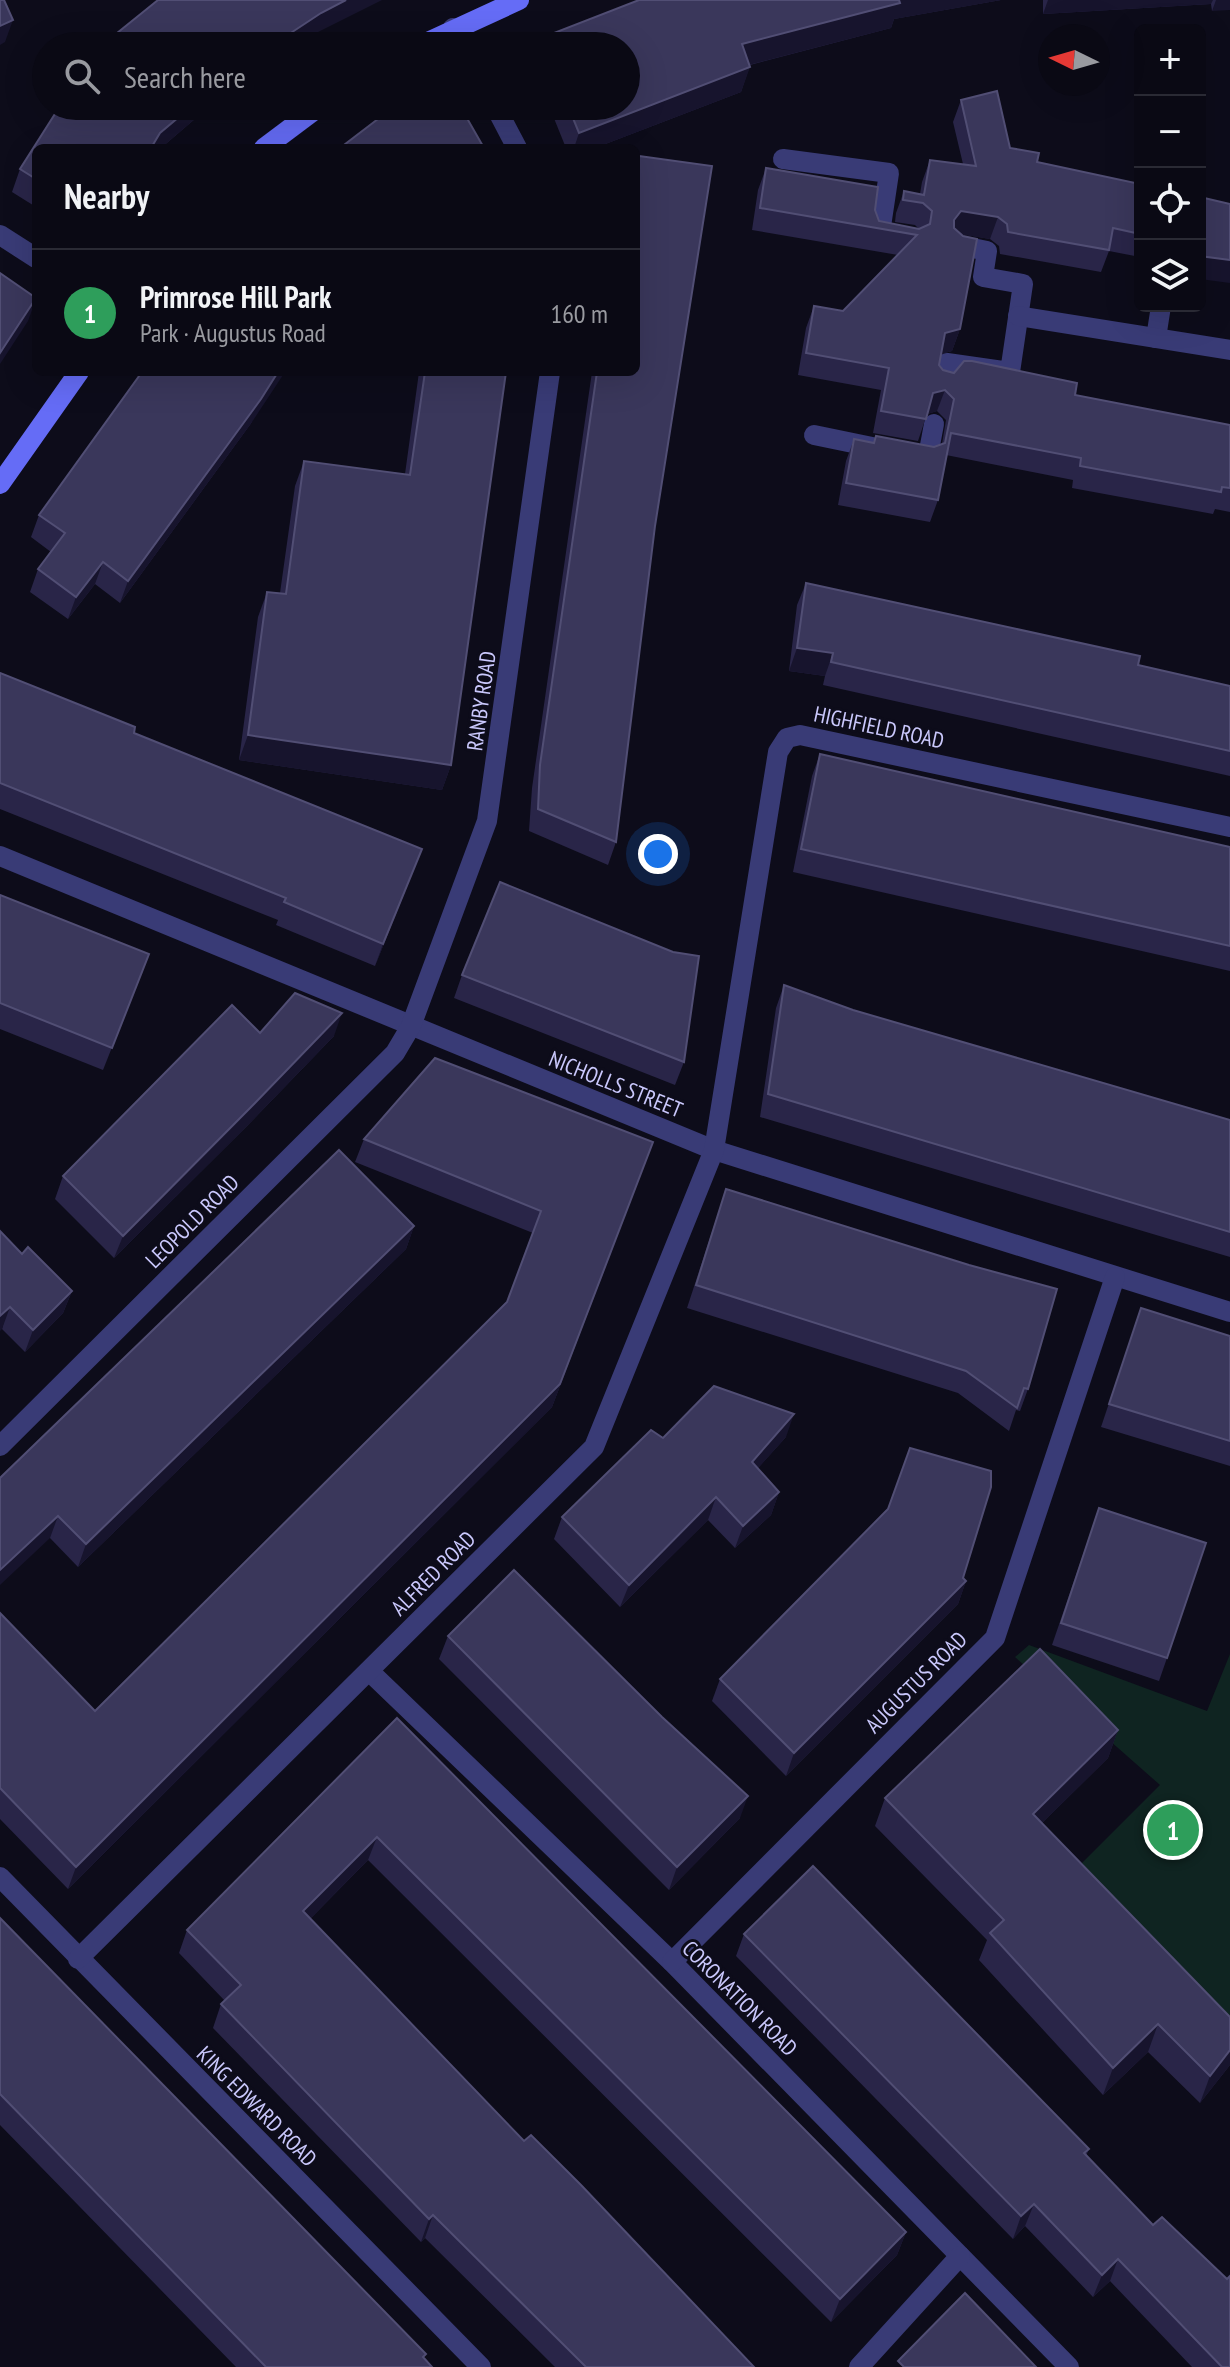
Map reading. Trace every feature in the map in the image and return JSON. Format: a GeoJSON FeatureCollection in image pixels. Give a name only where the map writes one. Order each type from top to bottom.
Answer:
{"type":"FeatureCollection","features":[{"type":"Feature","properties":{"kind":"main road"},"geometry":{"type":"LineString","coordinates":[[466,32],[519,0]]}},
{"type":"Feature","properties":{"kind":"main road"},"geometry":{"type":"LineString","coordinates":[[269,144],[301,120]]}},
{"type":"Feature","properties":{"kind":"main road"},"geometry":{"type":"LineString","coordinates":[[0,484],[76,376]]}},
{"type":"Feature","properties":{"kind":"street"},"geometry":{"type":"LineString","coordinates":[[502,120],[515,144]]}},
{"type":"Feature","properties":{"kind":"street"},"geometry":{"type":"LineString","coordinates":[[783,159],[889,173],[880,233],[912,238]]}},
{"type":"Feature","properties":{"kind":"street"},"geometry":{"type":"LineString","coordinates":[[0,235],[32,255]]}},
{"type":"Feature","properties":{"kind":"street"},"geometry":{"type":"LineString","coordinates":[[943,382],[947,363],[1010,372],[1023,284],[983,277],[987,251],[958,245]]}},
{"type":"Feature","properties":{"kind":"street"},"geometry":{"type":"LineString","coordinates":[[1156,338],[1160,312]]}},
{"type":"Feature","properties":{"kind":"street"},"geometry":{"type":"LineString","coordinates":[[1018,316],[1230,350]]}},
{"type":"Feature","properties":{"kind":"street","name":"RANBY ROAD"},"geometry":{"type":"LineString","coordinates":[[411,1026],[487,821],[549,376]]}},
{"type":"Feature","properties":{"kind":"street"},"geometry":{"type":"LineString","coordinates":[[814,435],[928,456],[934,424]]}},
{"type":"Feature","properties":{"kind":"street","name":"HIGHFIELD ROAD"},"geometry":{"type":"LineString","coordinates":[[714,1150],[778,752],[787,738],[800,735],[1230,827]]}},
{"type":"Feature","properties":{"kind":"street","name":"NICHOLLS STREET"},"geometry":{"type":"LineString","coordinates":[[0,856],[714,1150],[1230,1312]]}},
{"type":"Feature","properties":{"kind":"street","name":"LEOPOLD ROAD"},"geometry":{"type":"LineString","coordinates":[[0,1446],[395,1053],[411,1026]]}},
{"type":"Feature","properties":{"kind":"street","name":"ALFRED ROAD"},"geometry":{"type":"LineString","coordinates":[[78,1959],[594,1447],[714,1150]]}},
{"type":"Feature","properties":{"kind":"street","name":"AUGUSTUS ROAD"},"geometry":{"type":"LineString","coordinates":[[672,1962],[995,1638],[1115,1277]]}},
{"type":"Feature","properties":{"kind":"street","name":"CORONATION ROAD"},"geometry":{"type":"LineString","coordinates":[[369,1671],[672,1962],[1069,2367]]}},
{"type":"Feature","properties":{"kind":"street","name":"KING EDWARD ROAD"},"geometry":{"type":"LineString","coordinates":[[0,1877],[481,2367]]}},
{"type":"Feature","properties":{"kind":"street"},"geometry":{"type":"LineString","coordinates":[[859,2367],[960,2256]]}},
{"type":"Feature","properties":{"kind":"green space"},"geometry":{"type":"Polygon","coordinates":[[[1029,1645],[1207,1711],[1230,1654],[1230,2035],[1071,1874],[1160,1785],[1015,1657],[1029,1645]]]}},
{"type":"Feature","properties":{"kind":"building"},"geometry":{"type":"Polygon","coordinates":[[[0,0],[4,0],[13,20],[0,26],[0,0]]]}},
{"type":"Feature","properties":{"kind":"building"},"geometry":{"type":"Polygon","coordinates":[[[158,0],[346,0],[292,32],[118,32],[158,0]]]}},
{"type":"Feature","properties":{"kind":"building"},"geometry":{"type":"Polygon","coordinates":[[[639,0],[899,0],[900,3],[742,44],[750,67],[640,109],[640,32],[556,32],[639,0]]]}},
{"type":"Feature","properties":{"kind":"building"},"geometry":{"type":"Polygon","coordinates":[[[997,91],[1010,148],[1039,153],[1037,162],[1134,183],[1134,233],[1113,228],[1109,250],[1008,232],[1007,224],[998,217],[961,211],[954,220],[954,228],[963,236],[977,239],[960,329],[945,333],[939,365],[943,370],[954,373],[964,361],[972,361],[1077,383],[1075,395],[1230,425],[1230,488],[1222,487],[1221,492],[1080,466],[1081,458],[951,433],[938,500],[846,483],[854,439],[874,443],[876,436],[934,447],[945,443],[954,399],[945,390],[933,393],[926,419],[881,411],[889,368],[806,353],[814,306],[843,311],[917,235],[760,208],[766,168],[878,187],[875,210],[879,221],[919,229],[930,224],[932,211],[923,203],[903,200],[904,191],[924,195],[930,160],[976,166],[961,100],[997,91]]]}},
{"type":"Feature","properties":{"kind":"building"},"geometry":{"type":"Polygon","coordinates":[[[51,120],[175,120],[160,133],[153,144],[36,144],[51,120]]]}},
{"type":"Feature","properties":{"kind":"building"},"geometry":{"type":"Polygon","coordinates":[[[377,120],[468,120],[482,144],[345,144],[377,120]]]}},
{"type":"Feature","properties":{"kind":"building"},"geometry":{"type":"Polygon","coordinates":[[[574,120],[613,120],[579,133],[574,120]]]}},
{"type":"Feature","properties":{"kind":"building"},"geometry":{"type":"Polygon","coordinates":[[[32,150],[32,176],[20,169],[32,150]]]}},
{"type":"Feature","properties":{"kind":"building"},"geometry":{"type":"Polygon","coordinates":[[[640,156],[712,166],[655,526],[616,842],[538,809],[540,765],[596,376],[640,376],[640,156]]]}},
{"type":"Feature","properties":{"kind":"building"},"geometry":{"type":"Polygon","coordinates":[[[1206,198],[1230,204],[1230,260],[1206,257],[1206,198]]]}},
{"type":"Feature","properties":{"kind":"building"},"geometry":{"type":"Polygon","coordinates":[[[0,273],[32,295],[32,304],[0,353],[0,273]]]}},
{"type":"Feature","properties":{"kind":"building"},"geometry":{"type":"Polygon","coordinates":[[[139,376],[275,376],[128,581],[103,562],[76,597],[38,569],[65,533],[39,515],[139,376]]]}},
{"type":"Feature","properties":{"kind":"building"},"geometry":{"type":"Polygon","coordinates":[[[424,376],[505,376],[451,765],[248,735],[267,592],[286,594],[304,461],[410,475],[424,376]]]}},
{"type":"Feature","properties":{"kind":"building"},"geometry":{"type":"Polygon","coordinates":[[[806,583],[1140,656],[1138,665],[1230,686],[1230,751],[831,662],[833,653],[797,648],[806,583]]]}},
{"type":"Feature","properties":{"kind":"building"},"geometry":{"type":"Polygon","coordinates":[[[0,673],[135,727],[134,733],[422,849],[383,944],[284,902],[286,898],[0,783],[0,673]]]}},
{"type":"Feature","properties":{"kind":"building"},"geometry":{"type":"Polygon","coordinates":[[[820,754],[1230,847],[1230,946],[801,849],[820,754]]]}},
{"type":"Feature","properties":{"kind":"building"},"geometry":{"type":"Polygon","coordinates":[[[500,882],[673,952],[699,956],[684,1062],[462,975],[500,882]]]}},
{"type":"Feature","properties":{"kind":"building"},"geometry":{"type":"Polygon","coordinates":[[[0,895],[149,954],[112,1048],[0,1003],[0,895]]]}},
{"type":"Feature","properties":{"kind":"building"},"geometry":{"type":"Polygon","coordinates":[[[784,985],[853,1010],[1230,1120],[1230,1232],[768,1094],[784,985]]]}},
{"type":"Feature","properties":{"kind":"building"},"geometry":{"type":"Polygon","coordinates":[[[295,993],[342,1013],[123,1236],[63,1176],[232,1005],[260,1033],[295,993]]]}},
{"type":"Feature","properties":{"kind":"building"},"geometry":{"type":"Polygon","coordinates":[[[435,1058],[653,1142],[560,1384],[76,1867],[0,1788],[0,1613],[95,1711],[507,1302],[541,1211],[364,1139],[435,1058]]]}},
{"type":"Feature","properties":{"kind":"building"},"geometry":{"type":"Polygon","coordinates":[[[339,1150],[414,1226],[86,1544],[58,1516],[0,1570],[0,1478],[339,1150]]]}},
{"type":"Feature","properties":{"kind":"building"},"geometry":{"type":"Polygon","coordinates":[[[726,1189],[969,1265],[1057,1289],[1028,1389],[1024,1388],[1017,1408],[966,1371],[696,1285],[726,1189]]]}},
{"type":"Feature","properties":{"kind":"building"},"geometry":{"type":"Polygon","coordinates":[[[0,1231],[22,1254],[28,1247],[72,1291],[33,1330],[10,1307],[0,1316],[0,1231]]]}},
{"type":"Feature","properties":{"kind":"building"},"geometry":{"type":"Polygon","coordinates":[[[1141,1308],[1230,1336],[1230,1441],[1109,1404],[1141,1308]]]}},
{"type":"Feature","properties":{"kind":"building"},"geometry":{"type":"Polygon","coordinates":[[[714,1386],[794,1414],[752,1462],[779,1492],[743,1526],[716,1497],[629,1585],[562,1517],[651,1430],[663,1438],[714,1386]]]}},
{"type":"Feature","properties":{"kind":"building"},"geometry":{"type":"Polygon","coordinates":[[[910,1448],[991,1471],[991,1487],[963,1578],[966,1581],[794,1753],[720,1679],[888,1509],[910,1448]]]}},
{"type":"Feature","properties":{"kind":"building"},"geometry":{"type":"Polygon","coordinates":[[[1099,1508],[1206,1543],[1167,1658],[1061,1623],[1099,1508]]]}},
{"type":"Feature","properties":{"kind":"building"},"geometry":{"type":"Polygon","coordinates":[[[514,1570],[662,1717],[748,1796],[677,1867],[448,1636],[514,1570]]]}},
{"type":"Feature","properties":{"kind":"building"},"geometry":{"type":"Polygon","coordinates":[[[1040,1649],[1118,1730],[1033,1814],[1230,2017],[1230,2050],[1210,2076],[1158,2024],[1113,2068],[990,1933],[1004,1920],[885,1798],[1040,1649]]]}},
{"type":"Feature","properties":{"kind":"building"},"geometry":{"type":"Polygon","coordinates":[[[397,1718],[906,2232],[840,2299],[377,1837],[303,1911],[524,2141],[531,2135],[581,2185],[754,2367],[586,2367],[433,2215],[429,2219],[221,2004],[241,1985],[187,1930],[397,1718]]]}},
{"type":"Feature","properties":{"kind":"building"},"geometry":{"type":"Polygon","coordinates":[[[813,1866],[1089,2149],[1084,2153],[1153,2225],[1162,2217],[1227,2279],[1230,2276],[1230,2367],[1222,2367],[1118,2259],[1102,2275],[1034,2204],[1021,2216],[744,1934],[813,1866]]]}},
{"type":"Feature","properties":{"kind":"building"},"geometry":{"type":"Polygon","coordinates":[[[0,1918],[426,2354],[423,2357],[432,2367],[266,2367],[0,2094],[0,1918]]]}},
{"type":"Feature","properties":{"kind":"building"},"geometry":{"type":"Polygon","coordinates":[[[965,2293],[1036,2367],[904,2367],[898,2361],[965,2293]]]}},
{"type":"Feature","properties":{"kind":"place","name":"Primrose Hill Park"},"geometry":{"type":"Point","coordinates":[1173,1830]}}]}
